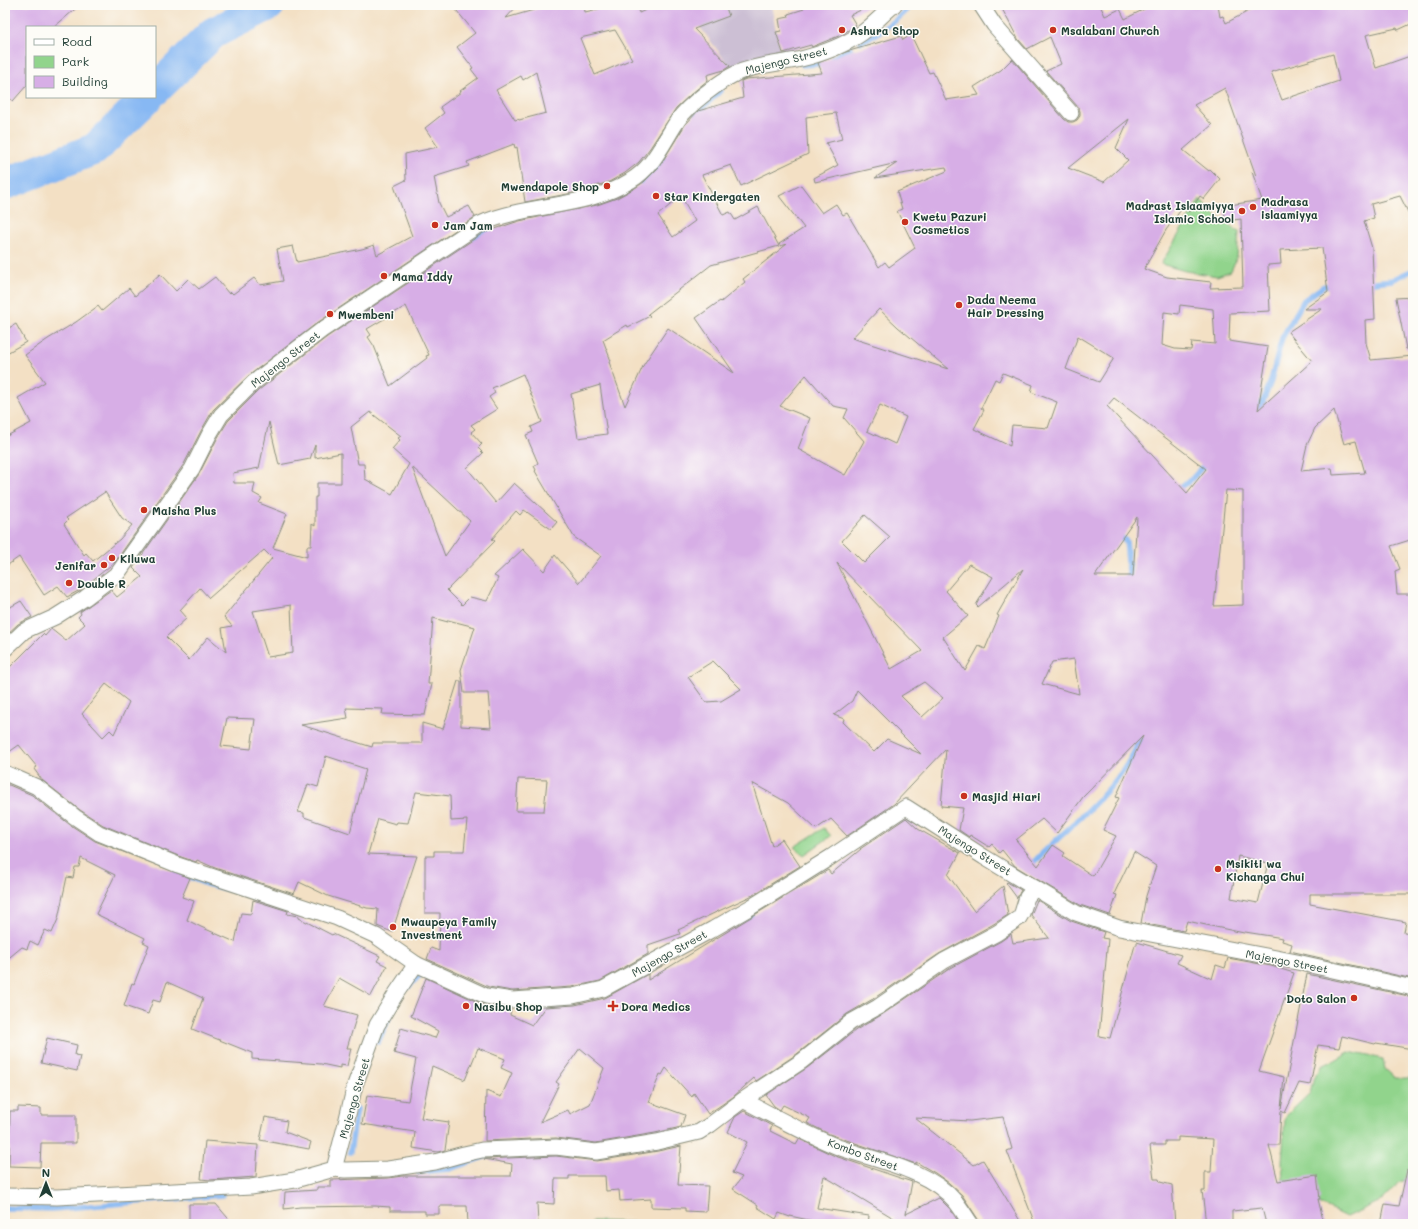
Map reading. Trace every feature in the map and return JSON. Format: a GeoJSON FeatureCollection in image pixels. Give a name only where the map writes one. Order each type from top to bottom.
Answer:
{"type":"FeatureCollection","features":[{"type":"Feature","properties":{"kind":"street","name":"Majengo Street"},"geometry":{"type":"LineString","coordinates":[[5,649],[24,631],[55,617],[85,598],[118,573],[192,469],[221,415],[253,383],[322,330],[480,224],[495,218],[516,213],[588,199],[615,189],[631,181],[650,165],[679,118],[698,99],[719,84],[736,73],[753,67],[801,59],[824,53],[861,33],[894,5]]}},
{"type":"Feature","properties":{"kind":"street"},"geometry":{"type":"LineString","coordinates":[[981,5],[994,25],[1071,113]]}},
{"type":"Feature","properties":{"kind":"street"},"geometry":{"type":"LineString","coordinates":[[5,773],[37,787],[75,817],[99,833],[178,865],[337,918],[376,936],[416,964]]}},
{"type":"Feature","properties":{"kind":"street","name":"Majengo Street"},"geometry":{"type":"LineString","coordinates":[[334,1169],[346,1127],[355,1085],[377,1025],[416,964],[486,996],[512,1000],[574,996],[603,989],[751,907],[831,857],[906,807],[1076,913],[1119,928],[1290,961],[1413,988]]}},
{"type":"Feature","properties":{"kind":"street"},"geometry":{"type":"LineString","coordinates":[[5,1196],[117,1194],[251,1187],[295,1180],[334,1169],[388,1169],[435,1162],[482,1150],[556,1147],[596,1152],[657,1142],[699,1132],[743,1100],[802,1061],[852,1022],[884,1003],[944,961],[997,932],[1018,918],[1022,913],[1027,897],[1035,888]]}},
{"type":"Feature","properties":{"kind":"street","name":"Kombo Street"},"geometry":{"type":"LineString","coordinates":[[743,1100],[802,1131],[838,1146],[912,1172],[935,1184],[955,1201],[971,1224]]}},
{"type":"Feature","properties":{"kind":"shaded area"},"geometry":{"type":"Polygon","coordinates":[[[691,5],[771,5],[781,56],[731,68],[690,14],[691,5]]]}},
{"type":"Feature","properties":{"kind":"green space"},"geometry":{"type":"Polygon","coordinates":[[[1200,199],[1215,215],[1239,232],[1237,257],[1231,271],[1217,276],[1185,271],[1161,264],[1200,199]]]}},
{"type":"Feature","properties":{"kind":"green space"},"geometry":{"type":"Polygon","coordinates":[[[824,828],[831,836],[804,855],[794,847],[824,828]]]}},
{"type":"Feature","properties":{"kind":"green space"},"geometry":{"type":"Polygon","coordinates":[[[1349,1052],[1383,1059],[1385,1069],[1395,1078],[1413,1078],[1413,1178],[1400,1182],[1383,1200],[1346,1217],[1319,1204],[1284,1196],[1282,1162],[1285,1117],[1310,1093],[1314,1076],[1322,1066],[1349,1052]]]}},
{"type":"Feature","properties":{"kind":"green space"},"geometry":{"type":"Polygon","coordinates":[[[592,1221],[712,1224],[592,1224],[592,1221]]]}},
{"type":"Feature","properties":{"kind":"building"},"geometry":{"type":"Polygon","coordinates":[[[5,5],[80,5],[55,26],[26,26],[26,86],[13,101],[5,95],[5,5]]]}},
{"type":"Feature","properties":{"kind":"building"},"geometry":{"type":"Polygon","coordinates":[[[452,5],[518,5],[506,18],[551,5],[584,5],[585,12],[615,5],[638,5],[639,13],[657,5],[725,5],[729,16],[694,29],[730,66],[724,70],[707,75],[708,80],[676,108],[639,162],[625,173],[609,182],[573,193],[525,202],[517,147],[515,148],[514,144],[467,162],[469,166],[434,177],[439,203],[446,217],[469,206],[475,217],[317,323],[247,377],[213,410],[184,464],[115,562],[80,590],[67,597],[58,586],[44,595],[19,557],[5,567],[5,437],[31,423],[18,398],[45,382],[25,355],[98,306],[102,311],[129,288],[135,296],[160,274],[176,291],[188,279],[199,289],[215,277],[229,294],[231,292],[233,294],[254,278],[260,285],[283,281],[277,249],[293,246],[297,262],[362,249],[374,245],[377,255],[412,236],[394,186],[406,180],[405,154],[438,147],[425,128],[444,113],[440,107],[478,78],[471,69],[473,68],[457,47],[475,33],[452,5]],[[615,30],[580,38],[595,75],[632,59],[615,30]],[[536,72],[523,80],[521,76],[496,90],[515,120],[546,113],[536,72]],[[105,492],[66,518],[68,520],[64,524],[84,555],[86,553],[93,561],[120,539],[132,525],[122,518],[105,492]]]}},
{"type":"Feature","properties":{"kind":"building"},"geometry":{"type":"Polygon","coordinates":[[[803,5],[872,5],[850,15],[856,25],[841,35],[812,47],[811,45],[783,53],[776,32],[781,31],[779,19],[789,17],[788,14],[804,9],[803,5]]]}},
{"type":"Feature","properties":{"kind":"building"},"geometry":{"type":"Polygon","coordinates":[[[1000,5],[1100,5],[1105,16],[1120,9],[1125,19],[1152,5],[1218,5],[1220,17],[1223,16],[1226,23],[1260,5],[1413,5],[1413,23],[1398,30],[1397,28],[1366,35],[1376,68],[1413,55],[1413,222],[1400,196],[1371,204],[1374,218],[1364,221],[1372,248],[1375,319],[1365,320],[1366,343],[1371,360],[1413,356],[1413,540],[1410,539],[1391,546],[1400,569],[1395,571],[1397,594],[1413,594],[1412,894],[1310,894],[1310,904],[1406,922],[1404,932],[1411,933],[1410,935],[1413,935],[1413,979],[1290,951],[1292,944],[1282,941],[1283,938],[1244,933],[1187,921],[1184,931],[1141,923],[1146,896],[1156,866],[1134,852],[1114,894],[1117,895],[1110,915],[1080,905],[1015,866],[1002,850],[999,853],[992,844],[989,847],[959,830],[963,808],[941,806],[946,749],[894,804],[847,836],[831,819],[816,829],[788,803],[752,783],[772,846],[782,839],[800,866],[753,895],[678,930],[680,934],[648,945],[648,954],[600,981],[572,987],[512,991],[489,987],[427,959],[431,948],[439,951],[440,913],[425,913],[425,856],[434,856],[434,851],[464,851],[467,820],[451,821],[450,796],[416,792],[408,823],[397,822],[396,824],[378,819],[368,854],[417,856],[392,932],[377,926],[378,909],[367,908],[328,896],[299,882],[294,894],[215,868],[197,860],[196,862],[181,857],[103,825],[80,810],[42,780],[34,769],[37,767],[19,745],[5,755],[5,672],[43,634],[45,636],[51,629],[66,641],[85,624],[78,617],[81,614],[80,612],[111,590],[117,597],[142,577],[133,568],[199,474],[228,421],[259,390],[327,337],[483,233],[519,221],[597,205],[617,198],[635,188],[644,182],[659,167],[685,125],[698,111],[743,98],[741,81],[746,79],[822,73],[818,63],[846,52],[901,36],[903,40],[911,35],[929,73],[933,72],[946,100],[979,95],[974,87],[1001,70],[1012,59],[1064,119],[1068,122],[1077,120],[1080,116],[1078,107],[1046,71],[1061,64],[1050,37],[1027,49],[1018,39],[1000,5]],[[1333,54],[1271,72],[1282,100],[1339,81],[1333,54]],[[1225,88],[1194,105],[1212,125],[1183,150],[1209,171],[1210,169],[1220,179],[1204,199],[1200,196],[1189,212],[1183,207],[1166,230],[1144,269],[1167,277],[1211,282],[1210,288],[1243,287],[1241,219],[1226,221],[1223,206],[1262,200],[1252,172],[1256,176],[1225,88]],[[836,113],[806,117],[808,154],[741,186],[731,165],[702,175],[723,215],[730,212],[735,220],[758,207],[779,246],[711,265],[648,314],[650,316],[628,327],[627,325],[603,340],[611,361],[609,362],[625,406],[644,364],[668,328],[734,373],[696,318],[720,301],[721,302],[745,282],[743,279],[787,244],[781,246],[779,244],[804,228],[779,196],[801,185],[822,213],[836,204],[843,215],[847,213],[879,267],[885,262],[889,267],[915,248],[897,211],[902,209],[897,192],[947,171],[946,167],[875,178],[897,163],[815,182],[814,178],[838,165],[826,143],[842,139],[836,113]],[[1129,119],[1068,168],[1104,182],[1128,160],[1116,148],[1129,119]],[[681,196],[658,215],[673,237],[695,221],[681,196]],[[1322,248],[1280,250],[1281,264],[1268,265],[1270,311],[1230,313],[1229,341],[1268,347],[1258,410],[1312,361],[1288,332],[1322,309],[1304,309],[1328,292],[1322,248]],[[1180,305],[1179,314],[1164,312],[1162,345],[1175,349],[1191,350],[1192,342],[1215,344],[1213,309],[1180,305]],[[406,306],[367,329],[371,335],[368,337],[374,346],[390,386],[429,355],[406,306]],[[879,309],[852,338],[948,369],[898,327],[879,309]],[[1078,336],[1066,369],[1099,382],[1114,358],[1078,336]],[[1003,373],[999,381],[995,379],[981,408],[984,410],[974,429],[1010,446],[1012,425],[1048,428],[1057,402],[1031,392],[1033,385],[1003,373]],[[523,374],[492,388],[495,393],[489,397],[497,409],[471,425],[475,429],[471,432],[482,444],[478,448],[483,453],[467,468],[496,503],[514,483],[557,522],[551,529],[524,510],[520,515],[516,511],[492,539],[495,541],[447,590],[462,605],[470,597],[487,601],[498,578],[494,576],[523,549],[544,571],[555,555],[579,583],[601,556],[574,537],[535,471],[534,466],[538,463],[526,435],[533,432],[531,427],[542,422],[523,374]],[[806,375],[780,406],[810,418],[798,449],[845,475],[864,441],[844,418],[848,409],[833,406],[806,375]],[[600,385],[571,394],[578,438],[607,434],[600,385]],[[1114,398],[1107,406],[1187,493],[1206,469],[1114,398]],[[880,405],[867,431],[895,444],[906,417],[880,405]],[[1334,410],[1315,428],[1307,445],[1301,471],[1332,468],[1333,475],[1365,473],[1356,441],[1344,444],[1334,410]],[[370,412],[351,427],[358,464],[364,464],[365,479],[392,494],[409,464],[392,449],[400,440],[398,438],[401,436],[370,412]],[[269,422],[259,468],[233,473],[234,483],[255,483],[253,493],[262,498],[259,503],[287,514],[273,548],[307,557],[307,546],[311,546],[312,524],[315,526],[315,497],[317,497],[317,483],[341,483],[341,453],[315,458],[315,445],[310,459],[279,465],[269,422]],[[412,467],[445,556],[470,521],[412,467]],[[1226,490],[1214,606],[1243,605],[1243,491],[1226,490]],[[865,515],[842,541],[864,563],[890,537],[865,515]],[[1137,517],[1095,576],[1133,576],[1137,517]],[[264,550],[209,598],[200,588],[180,610],[187,618],[166,637],[189,660],[208,637],[226,652],[222,628],[232,626],[224,617],[272,558],[264,550]],[[837,563],[891,669],[922,651],[837,563]],[[969,564],[946,591],[968,616],[943,637],[965,671],[979,646],[985,649],[999,616],[997,615],[1023,569],[978,607],[976,605],[993,577],[969,564]],[[291,605],[253,611],[268,657],[293,653],[291,605]],[[433,618],[428,684],[432,684],[425,715],[382,714],[383,709],[346,708],[348,718],[301,725],[372,747],[373,743],[422,743],[422,723],[443,729],[458,681],[461,681],[461,726],[491,728],[488,693],[464,693],[461,670],[475,627],[433,618]],[[1074,659],[1052,662],[1042,684],[1079,694],[1074,659]],[[713,661],[688,677],[706,702],[721,701],[741,689],[713,661]],[[924,682],[901,696],[922,717],[943,698],[924,682]],[[106,684],[82,714],[103,737],[110,730],[114,734],[129,702],[106,684]],[[857,690],[852,701],[834,715],[844,719],[843,722],[874,752],[887,739],[921,754],[857,690]],[[227,718],[221,746],[251,749],[255,719],[227,718]],[[1143,736],[1083,797],[1057,833],[1042,819],[1016,840],[1038,866],[1053,845],[1065,853],[1063,856],[1093,876],[1116,836],[1103,830],[1119,798],[1116,797],[1143,736]],[[326,756],[318,787],[308,784],[298,812],[304,813],[304,817],[350,833],[366,769],[326,756]],[[518,779],[516,811],[544,811],[547,780],[518,779]],[[1238,856],[1231,898],[1258,903],[1268,863],[1238,856]]]}},
{"type":"Feature","properties":{"kind":"building"},"geometry":{"type":"Polygon","coordinates":[[[1413,297],[1413,348],[1406,349],[1396,298],[1413,297]]]}},
{"type":"Feature","properties":{"kind":"building"},"geometry":{"type":"Polygon","coordinates":[[[16,324],[26,342],[5,354],[5,330],[16,324]]]}},
{"type":"Feature","properties":{"kind":"building"},"geometry":{"type":"Polygon","coordinates":[[[21,601],[32,617],[18,624],[5,636],[5,610],[21,601]]]}},
{"type":"Feature","properties":{"kind":"building"},"geometry":{"type":"Polygon","coordinates":[[[5,785],[9,785],[32,795],[69,824],[95,841],[190,878],[182,897],[194,901],[187,920],[201,927],[235,942],[241,913],[251,914],[253,900],[288,911],[287,914],[299,916],[299,918],[332,935],[333,934],[380,956],[377,961],[387,966],[371,996],[339,978],[324,1006],[357,1015],[347,1048],[351,1048],[347,1066],[340,1065],[340,1068],[321,1064],[252,1059],[252,1053],[192,1029],[203,998],[167,982],[160,1002],[153,1000],[148,1014],[124,1006],[132,983],[134,984],[149,945],[143,942],[145,938],[96,914],[115,875],[81,858],[79,867],[75,867],[73,878],[67,877],[58,919],[52,933],[45,930],[38,945],[30,941],[27,949],[22,947],[5,961],[5,785]]]}},
{"type":"Feature","properties":{"kind":"building"},"geometry":{"type":"Polygon","coordinates":[[[906,818],[918,829],[960,853],[948,875],[974,911],[1003,886],[1008,915],[939,954],[873,999],[847,1014],[797,1054],[756,1081],[754,1078],[733,1097],[708,1114],[694,1093],[692,1097],[666,1068],[662,1075],[660,1074],[649,1102],[685,1115],[681,1127],[596,1143],[556,1138],[485,1141],[486,1091],[501,1097],[512,1073],[501,1068],[505,1059],[478,1048],[465,1080],[432,1066],[421,1118],[449,1122],[445,1150],[438,1152],[413,1148],[415,1132],[362,1124],[367,1095],[408,1101],[416,1059],[394,1053],[401,1028],[435,1038],[438,1031],[411,1016],[426,978],[482,1004],[511,1009],[510,1015],[532,1025],[545,1007],[575,1005],[605,998],[648,974],[648,980],[828,870],[831,874],[860,849],[906,818]],[[580,1048],[556,1082],[559,1084],[540,1122],[568,1110],[570,1114],[590,1104],[604,1068],[580,1048]]]}},
{"type":"Feature","properties":{"kind":"building"},"geometry":{"type":"Polygon","coordinates":[[[1007,882],[1021,890],[1017,898],[1006,883],[1007,882]]]}},
{"type":"Feature","properties":{"kind":"building"},"geometry":{"type":"Polygon","coordinates":[[[1037,900],[1071,921],[1104,932],[1102,938],[1108,939],[1099,1036],[1110,1038],[1137,942],[1181,955],[1177,963],[1212,979],[1216,965],[1225,968],[1228,958],[1271,966],[1294,973],[1259,1071],[1284,1077],[1281,1109],[1307,974],[1413,997],[1413,1049],[1375,1044],[1342,1036],[1339,1048],[1318,1045],[1310,1085],[1299,1083],[1285,1113],[1281,1111],[1279,1145],[1269,1145],[1278,1181],[1317,1175],[1320,1199],[1318,1199],[1324,1224],[1266,1224],[1262,1208],[1232,1211],[1232,1223],[1206,1224],[1202,1191],[1205,1191],[1205,1172],[1211,1172],[1213,1139],[1178,1137],[1178,1141],[1165,1141],[1165,1145],[1150,1145],[1154,1179],[1159,1179],[1160,1182],[1172,1185],[1175,1224],[1035,1224],[1007,1151],[1012,1149],[1003,1117],[970,1121],[915,1118],[974,1165],[983,1160],[1022,1224],[980,1224],[962,1195],[949,1183],[916,1162],[916,1164],[829,1134],[807,1123],[810,1118],[783,1105],[780,1110],[774,1106],[766,1095],[807,1068],[856,1030],[883,1014],[949,969],[1011,934],[1013,943],[1049,938],[1031,915],[1037,900]]]}},
{"type":"Feature","properties":{"kind":"building"},"geometry":{"type":"Polygon","coordinates":[[[47,1038],[77,1045],[75,1055],[80,1056],[77,1071],[41,1063],[47,1038]]]}},
{"type":"Feature","properties":{"kind":"building"},"geometry":{"type":"Polygon","coordinates":[[[18,1107],[41,1108],[41,1115],[76,1115],[76,1143],[41,1143],[40,1167],[9,1166],[10,1111],[18,1111],[18,1107]]]}},
{"type":"Feature","properties":{"kind":"building"},"geometry":{"type":"Polygon","coordinates":[[[744,1111],[772,1126],[770,1131],[796,1144],[799,1139],[835,1156],[912,1182],[906,1214],[939,1198],[950,1209],[960,1224],[885,1224],[895,1219],[824,1176],[817,1208],[869,1216],[868,1224],[818,1224],[818,1222],[790,1217],[779,1213],[776,1219],[733,1189],[742,1177],[732,1173],[747,1142],[728,1132],[735,1117],[744,1111]]]}},
{"type":"Feature","properties":{"kind":"building"},"geometry":{"type":"Polygon","coordinates":[[[265,1117],[287,1121],[285,1132],[311,1142],[309,1149],[260,1140],[265,1117]]]}},
{"type":"Feature","properties":{"kind":"building"},"geometry":{"type":"Polygon","coordinates":[[[205,1141],[258,1145],[256,1177],[210,1180],[201,1179],[205,1141]]]}},
{"type":"Feature","properties":{"kind":"building"},"geometry":{"type":"Polygon","coordinates":[[[681,1146],[678,1185],[708,1186],[706,1212],[685,1211],[685,1208],[651,1207],[651,1199],[620,1201],[619,1190],[606,1191],[605,1176],[569,1176],[569,1179],[555,1179],[554,1204],[537,1203],[538,1224],[468,1224],[467,1206],[439,1206],[439,1214],[425,1214],[425,1211],[390,1211],[390,1207],[375,1206],[300,1207],[284,1209],[285,1192],[317,1190],[317,1187],[331,1187],[331,1180],[388,1178],[402,1176],[511,1176],[512,1164],[484,1159],[556,1156],[597,1161],[681,1146]]]}},
{"type":"Feature","properties":{"kind":"building"},"geometry":{"type":"Polygon","coordinates":[[[1407,1170],[1413,1170],[1413,1224],[1381,1224],[1385,1204],[1399,1206],[1407,1170]]]}},
{"type":"Feature","properties":{"kind":"building"},"geometry":{"type":"Polygon","coordinates":[[[189,1204],[216,1204],[233,1224],[189,1224],[189,1204]]]}},
{"type":"Feature","properties":{"kind":"waterway"},"geometry":{"type":"LineString","coordinates":[[156,89],[213,33],[269,5]]}},
{"type":"Feature","properties":{"kind":"waterway"},"geometry":{"type":"LineString","coordinates":[[861,42],[888,26],[912,5]]}},
{"type":"Feature","properties":{"kind":"waterway"},"geometry":{"type":"LineString","coordinates":[[833,58],[850,48]]}},
{"type":"Feature","properties":{"kind":"waterway"},"geometry":{"type":"LineString","coordinates":[[803,65],[818,64]]}},
{"type":"Feature","properties":{"kind":"waterway"},"geometry":{"type":"LineString","coordinates":[[696,114],[720,91]]}},
{"type":"Feature","properties":{"kind":"waterway"},"geometry":{"type":"LineString","coordinates":[[5,184],[95,149],[147,98]]}},
{"type":"Feature","properties":{"kind":"waterway"},"geometry":{"type":"LineString","coordinates":[[641,181],[653,174],[666,159]]}},
{"type":"Feature","properties":{"kind":"waterway"},"geometry":{"type":"LineString","coordinates":[[475,239],[493,225]]}},
{"type":"Feature","properties":{"kind":"waterway"},"geometry":{"type":"LineString","coordinates":[[1366,283],[1392,280],[1413,270]]}},
{"type":"Feature","properties":{"kind":"waterway"},"geometry":{"type":"LineString","coordinates":[[1258,414],[1271,381],[1282,338],[1304,300],[1324,286],[1333,286]]}},
{"type":"Feature","properties":{"kind":"waterway"},"geometry":{"type":"LineString","coordinates":[[1174,489],[1188,483],[1208,461]]}},
{"type":"Feature","properties":{"kind":"waterway"},"geometry":{"type":"LineString","coordinates":[[1117,534],[1126,541],[1130,583]]}},
{"type":"Feature","properties":{"kind":"waterway"},"geometry":{"type":"LineString","coordinates":[[1029,867],[1094,805],[1109,788],[1123,771],[1134,752],[1143,731]]}},
{"type":"Feature","properties":{"kind":"waterway"},"geometry":{"type":"LineString","coordinates":[[899,817],[902,816],[919,823]]}},
{"type":"Feature","properties":{"kind":"waterway"},"geometry":{"type":"LineString","coordinates":[[176,872],[206,884],[228,889]]}},
{"type":"Feature","properties":{"kind":"waterway"},"geometry":{"type":"LineString","coordinates":[[741,921],[751,916]]}},
{"type":"Feature","properties":{"kind":"waterway"},"geometry":{"type":"LineString","coordinates":[[408,987],[423,972],[426,974]]}},
{"type":"Feature","properties":{"kind":"waterway"},"geometry":{"type":"LineString","coordinates":[[378,1042],[389,1018]]}},
{"type":"Feature","properties":{"kind":"waterway"},"geometry":{"type":"LineString","coordinates":[[350,1152],[357,1109]]}},
{"type":"Feature","properties":{"kind":"waterway"},"geometry":{"type":"LineString","coordinates":[[418,1172],[450,1169],[487,1156]]}},
{"type":"Feature","properties":{"kind":"waterway"},"geometry":{"type":"LineString","coordinates":[[5,1208],[53,1209],[222,1195]]}},
{"type":"Feature","properties":{"kind":"place","name":"Ashura Shop"},"geometry":{"type":"Point","coordinates":[842,30]}},
{"type":"Feature","properties":{"kind":"place","name":"Msalabani Church"},"geometry":{"type":"Point","coordinates":[1053,30]}},
{"type":"Feature","properties":{"kind":"place","name":"Mwendapole Shop"},"geometry":{"type":"Point","coordinates":[607,186]}},
{"type":"Feature","properties":{"kind":"place","name":"Star Kindergaten"},"geometry":{"type":"Point","coordinates":[656,196]}},
{"type":"Feature","properties":{"kind":"place","name":"Madrasa islaamiyya"},"geometry":{"type":"Point","coordinates":[1253,207]}},
{"type":"Feature","properties":{"kind":"place","name":"Madrast Islaamiyya Islamic School"},"geometry":{"type":"Point","coordinates":[1242,211]}},
{"type":"Feature","properties":{"kind":"place","name":"Kwetu Pazuri Cosmetics"},"geometry":{"type":"Point","coordinates":[905,222]}},
{"type":"Feature","properties":{"kind":"place","name":"Jam Jam"},"geometry":{"type":"Point","coordinates":[435,225]}},
{"type":"Feature","properties":{"kind":"place","name":"Mama Iddy"},"geometry":{"type":"Point","coordinates":[384,276]}},
{"type":"Feature","properties":{"kind":"place","name":"Dada Neema Hair Dressing"},"geometry":{"type":"Point","coordinates":[959,305]}},
{"type":"Feature","properties":{"kind":"place","name":"Mwembeni"},"geometry":{"type":"Point","coordinates":[330,314]}},
{"type":"Feature","properties":{"kind":"place","name":"Maisha Plus"},"geometry":{"type":"Point","coordinates":[144,510]}},
{"type":"Feature","properties":{"kind":"place","name":"Kiluwa"},"geometry":{"type":"Point","coordinates":[112,558]}},
{"type":"Feature","properties":{"kind":"place","name":"Jenifar"},"geometry":{"type":"Point","coordinates":[104,565]}},
{"type":"Feature","properties":{"kind":"place","name":"Double R"},"geometry":{"type":"Point","coordinates":[69,583]}},
{"type":"Feature","properties":{"kind":"place","name":"Masjid Hiari"},"geometry":{"type":"Point","coordinates":[964,796]}},
{"type":"Feature","properties":{"kind":"place","name":"Msikiti wa Kichanga Chui"},"geometry":{"type":"Point","coordinates":[1218,869]}},
{"type":"Feature","properties":{"kind":"place","name":"Mwaupeya Family Investment"},"geometry":{"type":"Point","coordinates":[393,927]}},
{"type":"Feature","properties":{"kind":"place","name":"Doto Salon"},"geometry":{"type":"Point","coordinates":[1354,998]}},
{"type":"Feature","properties":{"kind":"place","name":"Nasibu Shop"},"geometry":{"type":"Point","coordinates":[466,1006]}},
{"type":"Feature","properties":{"kind":"place","name":"Dora Medics"},"geometry":{"type":"Point","coordinates":[613,1006]}}]}
